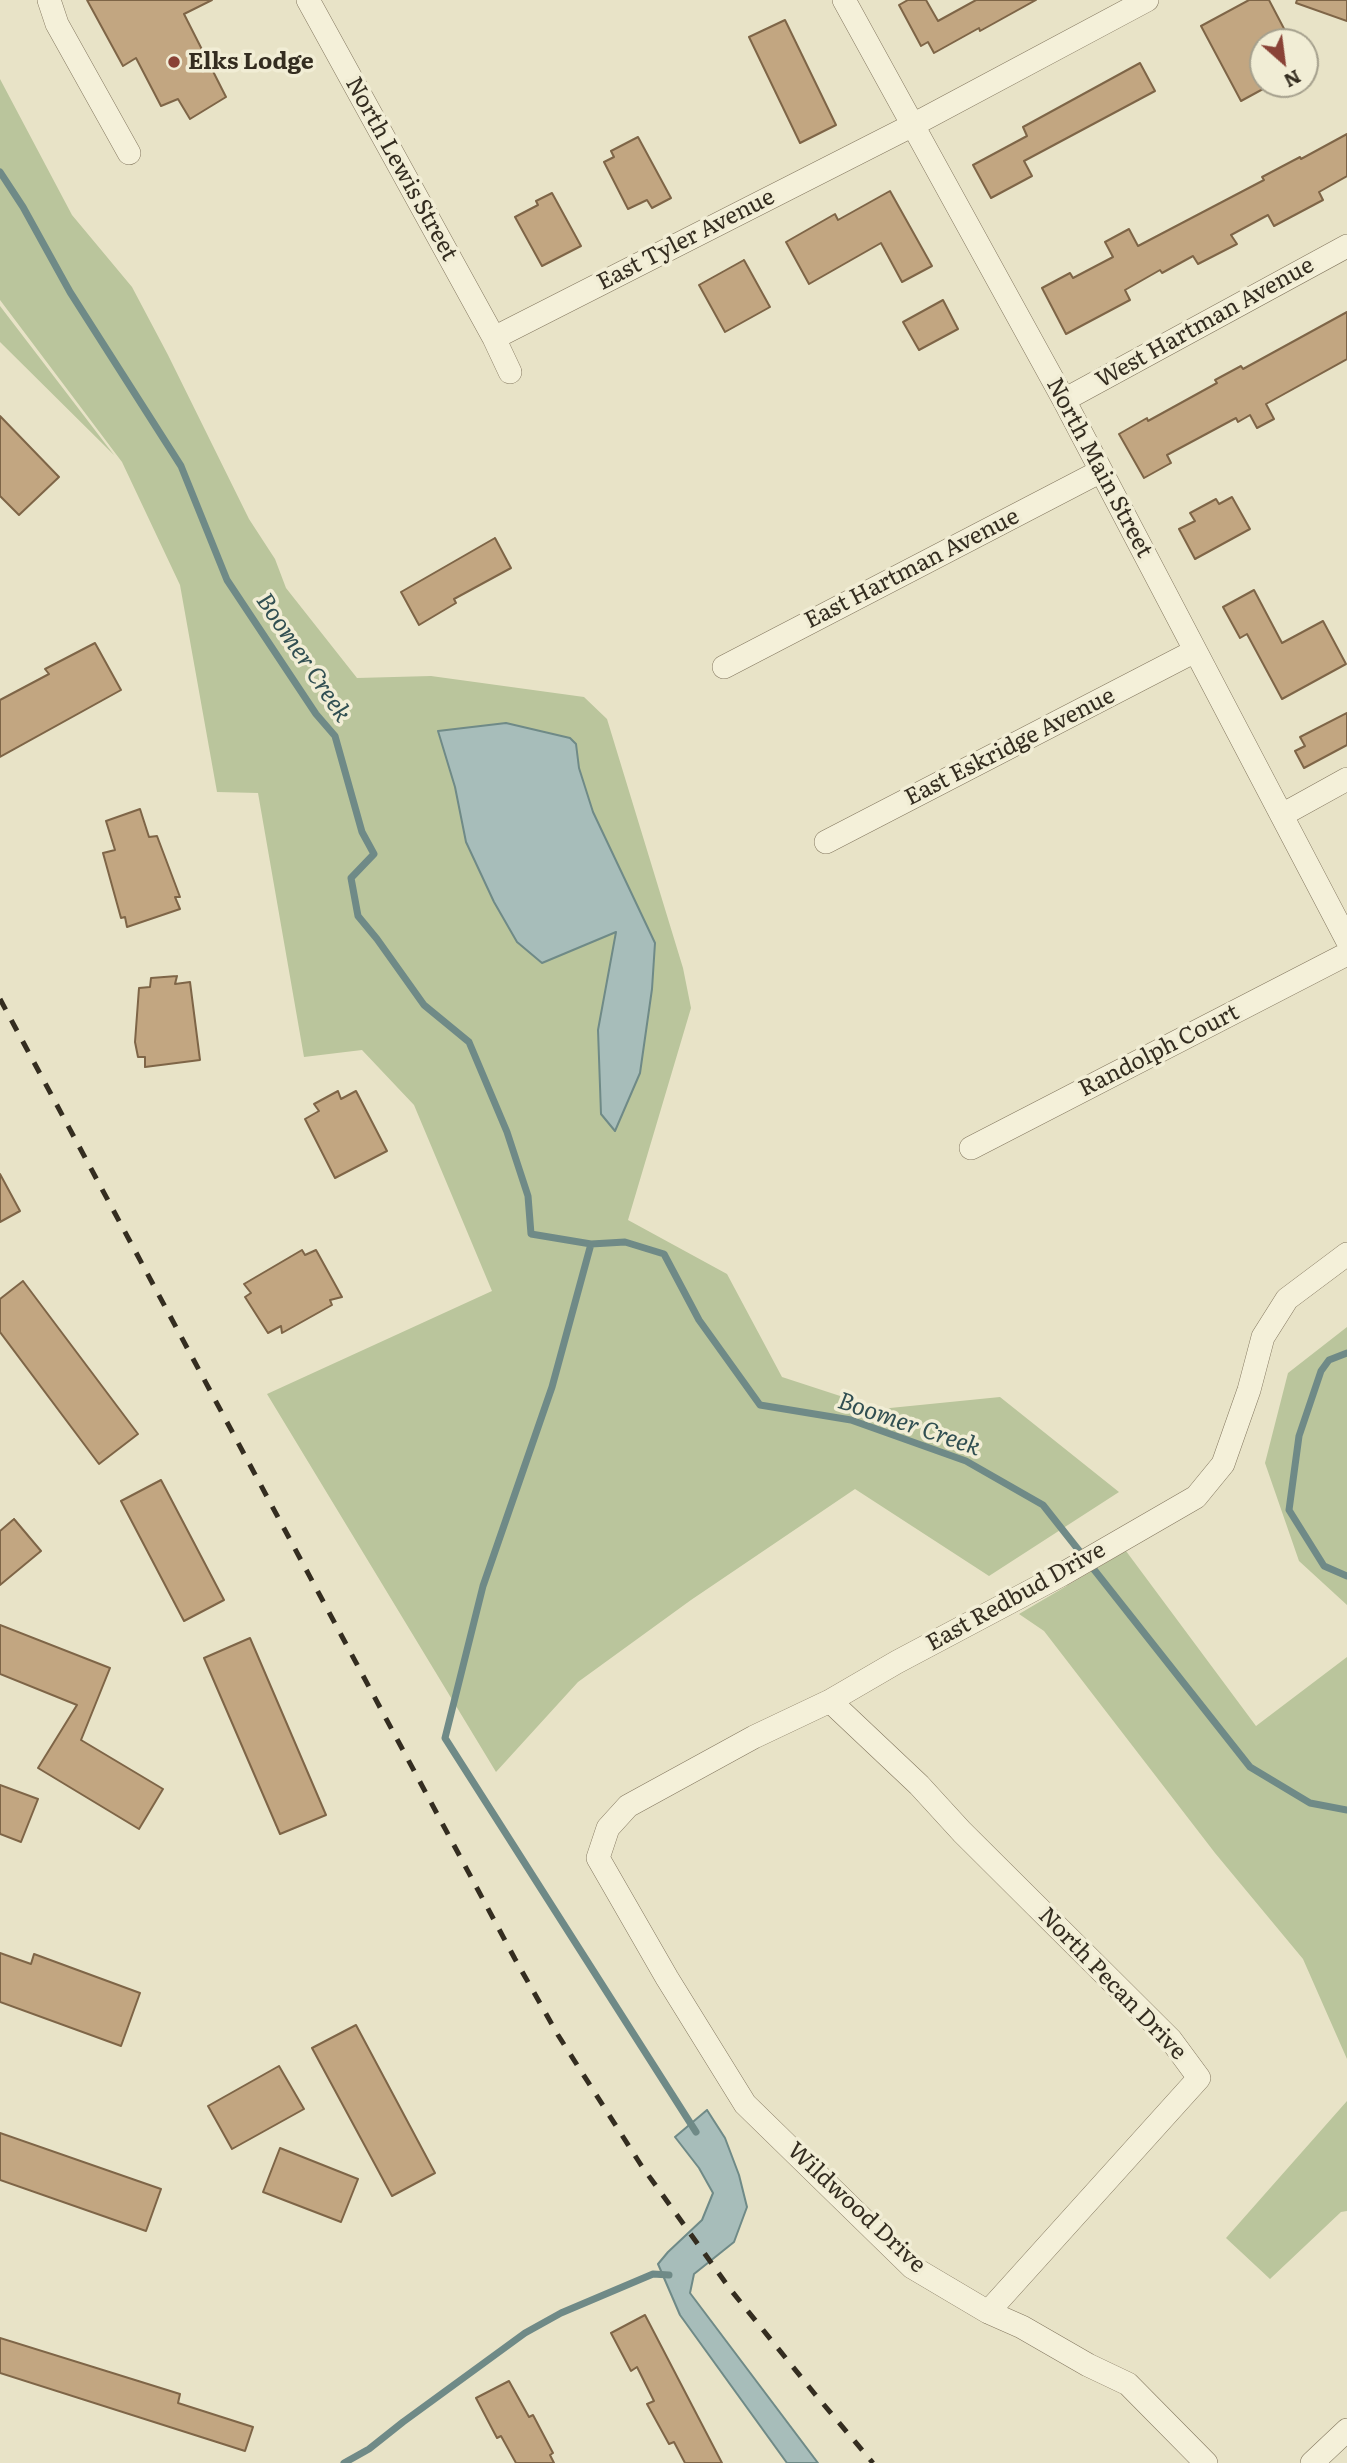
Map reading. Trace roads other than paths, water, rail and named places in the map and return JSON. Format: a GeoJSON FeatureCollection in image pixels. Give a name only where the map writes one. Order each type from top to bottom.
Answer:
{"type":"FeatureCollection","features":[{"type":"Feature","properties":{"kind":"street"},"geometry":{"type":"LineString","coordinates":[[49,0],[57,24],[129,153]]}},
{"type":"Feature","properties":{"kind":"street","name":"North Lewis Street"},"geometry":{"type":"LineString","coordinates":[[308,0],[494,338]]}},
{"type":"Feature","properties":{"kind":"street","name":"North Main Street"},"geometry":{"type":"LineString","coordinates":[[844,0],[1064,400],[1347,940]]}},
{"type":"Feature","properties":{"kind":"street","name":"East Tyler Avenue"},"geometry":{"type":"LineString","coordinates":[[494,338],[911,126],[1147,0]]}},
{"type":"Feature","properties":{"kind":"street","name":"West Hartman Avenue"},"geometry":{"type":"LineString","coordinates":[[1064,400],[1347,246]]}},
{"type":"Feature","properties":{"kind":"street"},"geometry":{"type":"LineString","coordinates":[[494,338],[510,372]]}},
{"type":"Feature","properties":{"kind":"street","name":"East Hartman Avenue"},"geometry":{"type":"LineString","coordinates":[[724,667],[1101,471]]}},
{"type":"Feature","properties":{"kind":"street","name":"East Eskridge Avenue"},"geometry":{"type":"LineString","coordinates":[[826,842],[1195,651]]}},
{"type":"Feature","properties":{"kind":"street"},"geometry":{"type":"LineString","coordinates":[[1282,815],[1347,779]]}},
{"type":"Feature","properties":{"kind":"street","name":"Randolph Court"},"geometry":{"type":"LineString","coordinates":[[971,1148],[1347,954]]}},
{"type":"Feature","properties":{"kind":"street","name":"East Redbud Drive"},"geometry":{"type":"LineString","coordinates":[[598,1858],[608,1828],[628,1806],[754,1737],[830,1701],[897,1662],[1061,1575],[1196,1497],[1223,1464],[1249,1390],[1263,1337],[1287,1298],[1347,1254]]}},
{"type":"Feature","properties":{"kind":"street","name":"North Pecan Drive"},"geometry":{"type":"LineString","coordinates":[[830,1701],[919,1785],[962,1832],[1171,2040],[1199,2078],[988,2312]]}},
{"type":"Feature","properties":{"kind":"street","name":"Wildwood Drive"},"geometry":{"type":"LineString","coordinates":[[598,1858],[667,1978],[745,2104],[912,2267],[988,2312],[1022,2327],[1088,2365],[1128,2384],[1206,2463]]}},
{"type":"Feature","properties":{"kind":"street"},"geometry":{"type":"LineString","coordinates":[[1312,2463],[1347,2430]]}},
{"type":"Feature","properties":{"kind":"water"},"geometry":{"type":"Polygon","coordinates":[[[506,723],[570,738],[576,744],[579,768],[593,812],[655,943],[652,989],[640,1073],[615,1131],[601,1114],[598,1030],[616,932],[542,963],[517,942],[494,902],[466,842],[455,787],[438,731],[506,723]]]}},
{"type":"Feature","properties":{"kind":"water"},"geometry":{"type":"Polygon","coordinates":[[[707,2110],[725,2138],[747,2207],[734,2242],[694,2274],[690,2293],[818,2463],[787,2463],[680,2315],[658,2264],[702,2220],[713,2193],[699,2168],[675,2137],[707,2110]]]}},
{"type":"Feature","properties":{"kind":"waterway","name":"Boomer Creek"},"geometry":{"type":"LineString","coordinates":[[0,172],[23,207],[70,292],[181,466],[227,580],[316,714],[335,736],[362,832],[374,854],[351,878],[358,916],[424,1005],[469,1042],[507,1132],[528,1196],[531,1234],[591,1244],[625,1242],[664,1254],[699,1320],[760,1405],[851,1420],[966,1461],[1043,1505],[1250,1767],[1310,1803],[1347,1810]]}},
{"type":"Feature","properties":{"kind":"waterway"},"geometry":{"type":"LineString","coordinates":[[591,1244],[552,1387],[483,1586],[445,1738],[696,2132]]}},
{"type":"Feature","properties":{"kind":"waterway","name":"Boomer Creek"},"geometry":{"type":"LineString","coordinates":[[1347,1353],[1329,1360],[1321,1371],[1299,1436],[1289,1510],[1324,1566],[1347,1576]]}},
{"type":"Feature","properties":{"kind":"waterway"},"geometry":{"type":"LineString","coordinates":[[344,2463],[369,2449],[525,2333],[561,2313],[653,2274],[669,2275]]}},
{"type":"Feature","properties":{"kind":"railway"},"geometry":{"type":"LineString","coordinates":[[0,999],[558,2035],[641,2165],[730,2289],[873,2463]]}},
{"type":"Feature","properties":{"kind":"place","name":"Elks Lodge"},"geometry":{"type":"Point","coordinates":[174,62]}}]}
